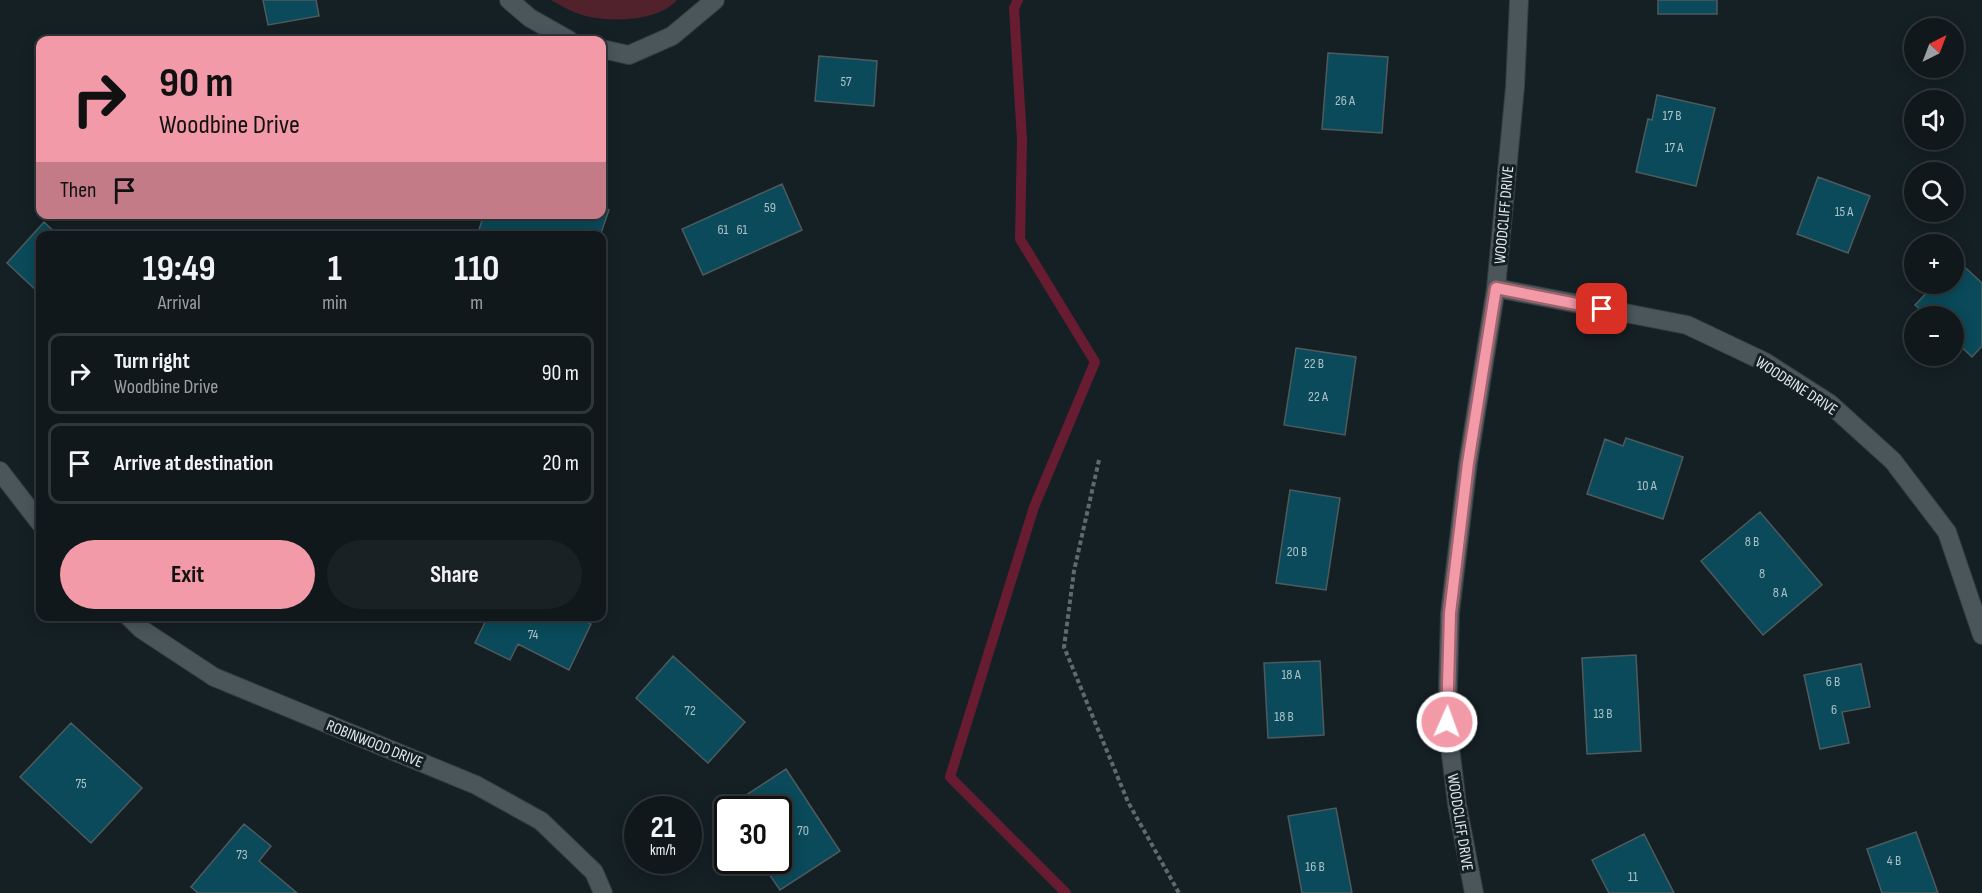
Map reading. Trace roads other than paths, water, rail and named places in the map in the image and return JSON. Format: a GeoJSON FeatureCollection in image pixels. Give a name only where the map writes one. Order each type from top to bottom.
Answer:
{"type":"FeatureCollection","features":[{"type":"Feature","properties":{"kind":"street"},"geometry":{"type":"LineString","coordinates":[[509,0],[530,18],[562,36]]}},
{"type":"Feature","properties":{"kind":"street"},"geometry":{"type":"LineString","coordinates":[[606,50],[629,55],[672,36],[715,0]]}},
{"type":"Feature","properties":{"kind":"street","name":"WOODCLIFF DRIVE"},"geometry":{"type":"LineString","coordinates":[[1474,893],[1457,804],[1447,722],[1450,613],[1468,463],[1496,288],[1515,87],[1519,0]]}},
{"type":"Feature","properties":{"kind":"street","name":"WOODBINE DRIVE"},"geometry":{"type":"LineString","coordinates":[[1496,288],[1687,325],[1765,362],[1829,403],[1893,461],[1947,532],[1982,635]]}},
{"type":"Feature","properties":{"kind":"street"},"geometry":{"type":"LineString","coordinates":[[0,471],[36,518]]}},
{"type":"Feature","properties":{"kind":"street","name":"ROBINWOOD DRIVE"},"geometry":{"type":"LineString","coordinates":[[133,621],[141,629],[214,677],[476,785],[541,821],[594,872],[603,893]]}},
{"type":"Feature","properties":{"kind":"waterway"},"geometry":{"type":"LineString","coordinates":[[1018,0],[1014,8],[1022,140],[1020,239],[1095,362],[1034,507],[950,777],[1066,893]]}}]}
